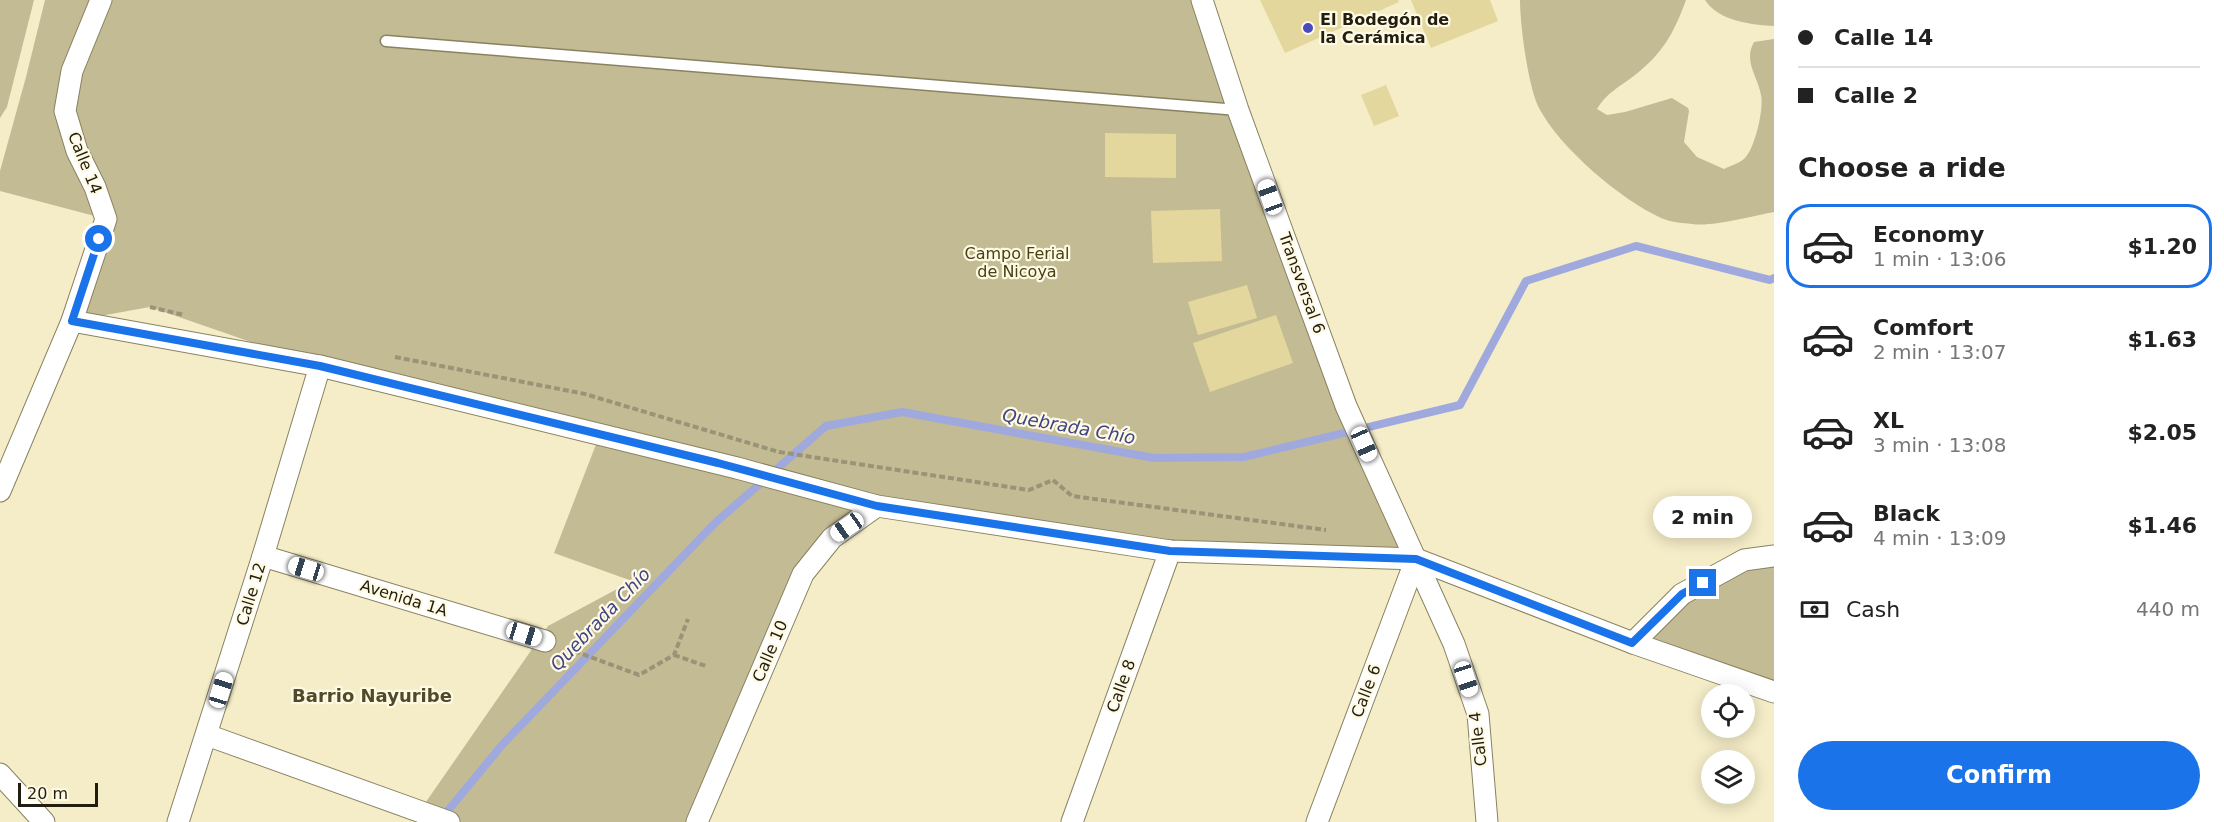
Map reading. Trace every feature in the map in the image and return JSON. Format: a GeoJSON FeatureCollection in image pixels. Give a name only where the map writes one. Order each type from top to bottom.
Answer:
{"type":"FeatureCollection","features":[{"type":"Feature","properties":{"kind":"street","name":"Calle 14"},"geometry":{"type":"LineString","coordinates":[[0,491],[72,321],[106,219],[95,187],[77,151],[65,111],[72,71],[100,0]]}},
{"type":"Feature","properties":{"kind":"street","name":"Transversal 6"},"geometry":{"type":"LineString","coordinates":[[1202,0],[1238,110],[1346,405],[1416,559]]}},
{"type":"Feature","properties":{"kind":"street"},"geometry":{"type":"LineString","coordinates":[[72,321],[320,366],[737,468],[877,506],[1170,551],[1416,559],[1632,643],[1774,692]]}},
{"type":"Feature","properties":{"kind":"street","name":"Calle 12"},"geometry":{"type":"LineString","coordinates":[[178,822],[263,556],[320,366]]}},
{"type":"Feature","properties":{"kind":"street","name":"Calle 10"},"geometry":{"type":"LineString","coordinates":[[697,822],[803,574],[832,538],[877,506]]}},
{"type":"Feature","properties":{"kind":"street","name":"Calle 8"},"geometry":{"type":"LineString","coordinates":[[1072,822],[1170,551]]}},
{"type":"Feature","properties":{"kind":"street","name":"Avenida 1A"},"geometry":{"type":"LineString","coordinates":[[263,556],[545,641]]}},
{"type":"Feature","properties":{"kind":"street"},"geometry":{"type":"LineString","coordinates":[[1632,643],[1682,594],[1744,560],[1774,556]]}},
{"type":"Feature","properties":{"kind":"street","name":"Calle 6"},"geometry":{"type":"LineString","coordinates":[[1317,822],[1416,559]]}},
{"type":"Feature","properties":{"kind":"street","name":"Calle 4"},"geometry":{"type":"LineString","coordinates":[[1416,559],[1454,644],[1478,714],[1487,822]]}},
{"type":"Feature","properties":{"kind":"street"},"geometry":{"type":"LineString","coordinates":[[207,735],[449,822]]}},
{"type":"Feature","properties":{"kind":"street"},"geometry":{"type":"LineString","coordinates":[[0,774],[44,822]]}},
{"type":"Feature","properties":{"kind":"lane"},"geometry":{"type":"LineString","coordinates":[[386,41],[1238,110]]}},
{"type":"Feature","properties":{"kind":"path"},"geometry":{"type":"LineString","coordinates":[[150,307],[185,315]]}},
{"type":"Feature","properties":{"kind":"path"},"geometry":{"type":"LineString","coordinates":[[392,357],[585,394],[779,452],[1029,490],[1053,480],[1072,496],[1326,530]]}},
{"type":"Feature","properties":{"kind":"path"},"geometry":{"type":"LineString","coordinates":[[545,641],[639,675],[675,656],[688,619]]}},
{"type":"Feature","properties":{"kind":"path"},"geometry":{"type":"LineString","coordinates":[[675,656],[706,666]]}},
{"type":"Feature","properties":{"kind":"green space"},"geometry":{"type":"Polygon","coordinates":[[[0,0],[34,0],[7,107],[0,118],[0,0]]]}},
{"type":"Feature","properties":{"kind":"green space","name":"Campo Ferial de Nicoya"},"geometry":{"type":"Polygon","coordinates":[[[45,0],[1203,0],[1311,307],[1416,559],[1170,551],[877,506],[803,574],[697,822],[449,822],[419,812],[548,626],[632,581],[554,553],[600,434],[320,366],[150,307],[72,321],[106,219],[0,191],[0,171],[45,0]]]}},
{"type":"Feature","properties":{"kind":"green space"},"geometry":{"type":"Polygon","coordinates":[[[1520,0],[1686,0],[1672,32],[1653,59],[1609,94],[1597,109],[1607,115],[1672,98],[1689,111],[1684,142],[1697,157],[1724,169],[1743,160],[1749,153],[1758,128],[1762,101],[1752,69],[1751,49],[1754,42],[1774,39],[1774,212],[1701,225],[1672,221],[1645,209],[1592,171],[1561,139],[1539,108],[1531,85],[1525,55],[1520,0]]]}},
{"type":"Feature","properties":{"kind":"green space"},"geometry":{"type":"Polygon","coordinates":[[[1705,0],[1774,0],[1774,26],[1746,23],[1727,17],[1718,13],[1705,0]]]}},
{"type":"Feature","properties":{"kind":"green space"},"geometry":{"type":"Polygon","coordinates":[[[1774,556],[1774,692],[1633,643],[1682,594],[1774,556]]]}},
{"type":"Feature","properties":{"kind":"building","name":"El Bodegón de la Cerámica"},"geometry":{"type":"Polygon","coordinates":[[[1260,0],[1398,0],[1399,2],[1285,53],[1260,0]]]}},
{"type":"Feature","properties":{"kind":"building"},"geometry":{"type":"Polygon","coordinates":[[[1411,0],[1490,0],[1498,21],[1431,48],[1411,0]]]}},
{"type":"Feature","properties":{"kind":"building"},"geometry":{"type":"Polygon","coordinates":[[[1386,85],[1399,116],[1374,126],[1361,95],[1386,85]]]}},
{"type":"Feature","properties":{"kind":"building"},"geometry":{"type":"Polygon","coordinates":[[[1105,133],[1176,134],[1176,178],[1105,177],[1105,133]]]}},
{"type":"Feature","properties":{"kind":"building"},"geometry":{"type":"Polygon","coordinates":[[[1220,209],[1222,261],[1153,263],[1151,211],[1220,209]]]}},
{"type":"Feature","properties":{"kind":"building"},"geometry":{"type":"Polygon","coordinates":[[[1247,285],[1257,318],[1198,335],[1188,302],[1247,285]]]}},
{"type":"Feature","properties":{"kind":"building"},"geometry":{"type":"Polygon","coordinates":[[[1276,315],[1293,363],[1210,392],[1193,343],[1276,315]]]}},
{"type":"Feature","properties":{"kind":"waterway","name":"Quebrada Chío"},"geometry":{"type":"LineString","coordinates":[[441,819],[502,745],[715,523],[826,426],[902,412],[1154,458],[1244,457],[1460,405],[1526,281],[1636,246],[1770,280],[1774,278]]}},
{"type":"Feature","properties":{"kind":"place","name":"El Bodegón de la Cerámica"},"geometry":{"type":"Point","coordinates":[1308,28]}},
{"type":"Feature","properties":{"kind":"district","name":"Barrio Nayuribe"},"geometry":{"type":"Point","coordinates":[372,695]}},
{"type":"Feature","properties":{"kind":"route"},"geometry":{"type":"LineString","coordinates":[[99,239],[72,321],[320,366],[718,463],[877,506],[1170,551],[1416,559],[1632,643],[1682,594],[1703,583]]}}]}
